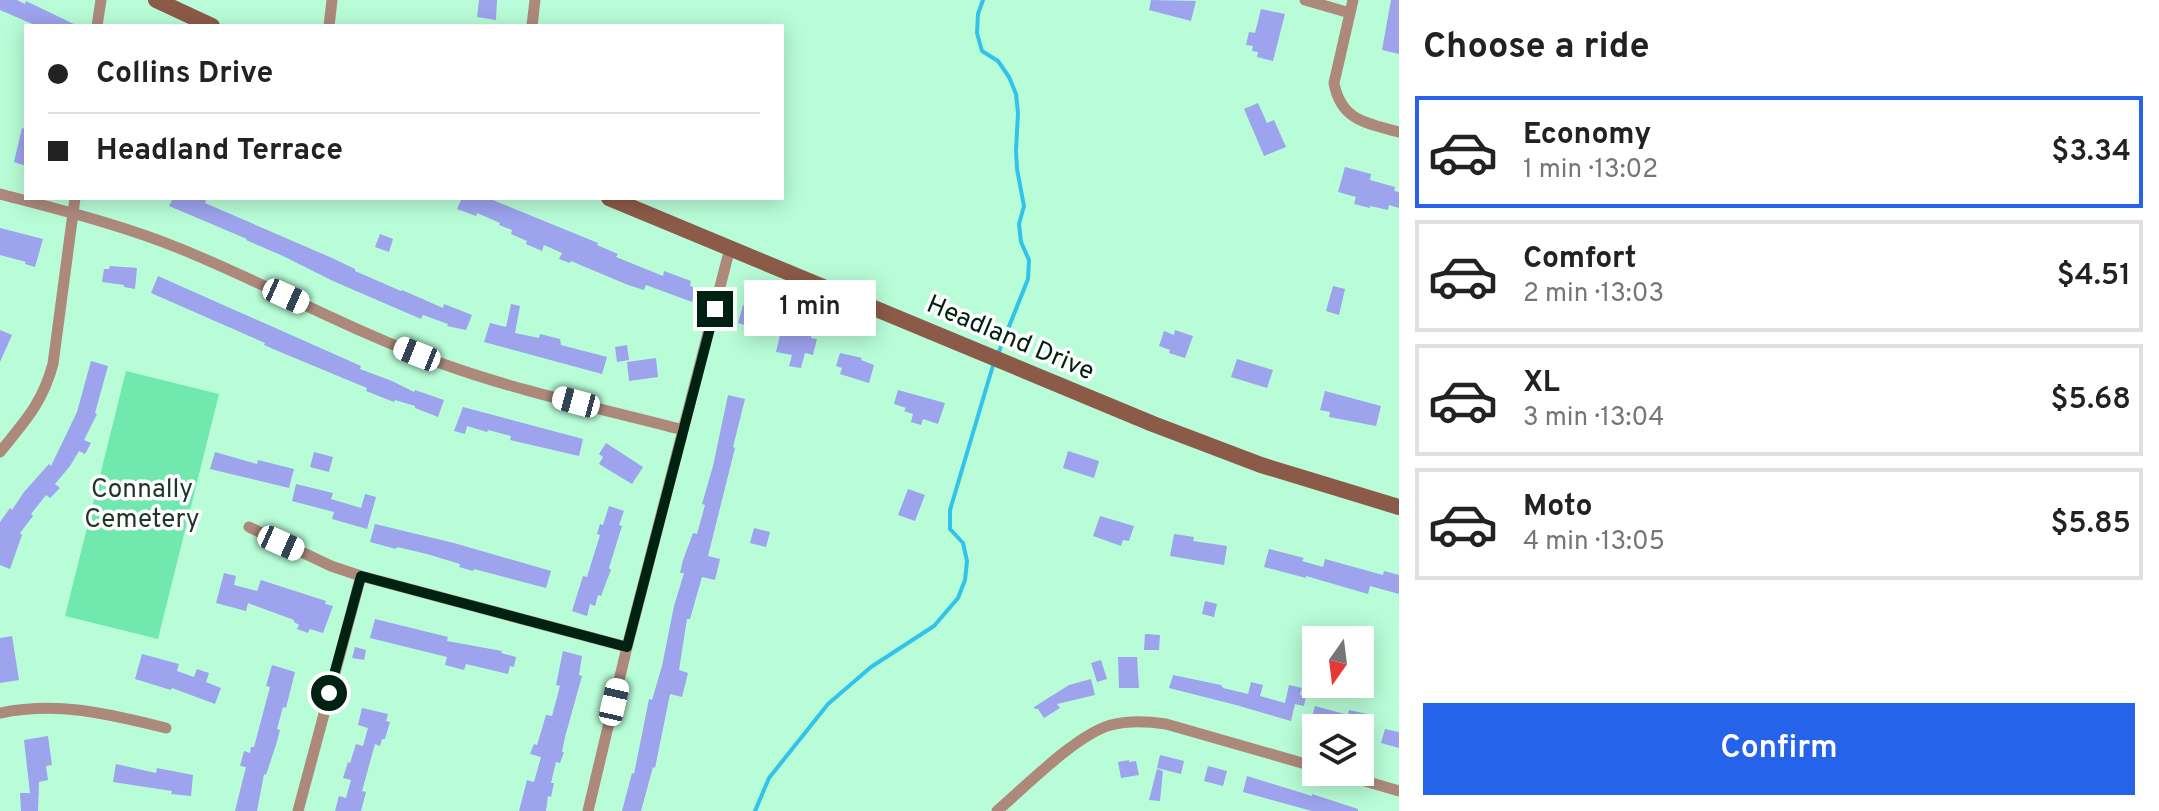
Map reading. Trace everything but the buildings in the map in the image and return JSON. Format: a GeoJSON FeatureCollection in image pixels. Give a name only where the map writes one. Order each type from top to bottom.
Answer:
{"type":"FeatureCollection","features":[{"type":"Feature","properties":{"kind":"main road"},"geometry":{"type":"LineString","coordinates":[[156,0],[208,24]]}},
{"type":"Feature","properties":{"kind":"main road","name":"Headland Drive"},"geometry":{"type":"LineString","coordinates":[[614,200],[1153,424],[1261,465],[1399,507]]}},
{"type":"Feature","properties":{"kind":"street"},"geometry":{"type":"LineString","coordinates":[[97,24],[101,0]]}},
{"type":"Feature","properties":{"kind":"street"},"geometry":{"type":"LineString","coordinates":[[329,24],[332,0]]}},
{"type":"Feature","properties":{"kind":"street"},"geometry":{"type":"LineString","coordinates":[[532,24],[535,0]]}},
{"type":"Feature","properties":{"kind":"street"},"geometry":{"type":"LineString","coordinates":[[1305,0],[1350,13]]}},
{"type":"Feature","properties":{"kind":"street"},"geometry":{"type":"LineString","coordinates":[[1353,0],[1334,83],[1336,95],[1341,105],[1358,120],[1399,132]]}},
{"type":"Feature","properties":{"kind":"street"},"geometry":{"type":"LineString","coordinates":[[0,194],[128,229],[181,249],[442,364],[683,430]]}},
{"type":"Feature","properties":{"kind":"street"},"geometry":{"type":"LineString","coordinates":[[0,452],[33,412],[46,388],[53,364],[75,200]]}},
{"type":"Feature","properties":{"kind":"street"},"geometry":{"type":"LineString","coordinates":[[588,811],[730,248]]}},
{"type":"Feature","properties":{"kind":"street"},"geometry":{"type":"LineString","coordinates":[[249,527],[331,566],[361,576],[627,647]]}},
{"type":"Feature","properties":{"kind":"street"},"geometry":{"type":"LineString","coordinates":[[298,811],[361,576]]}},
{"type":"Feature","properties":{"kind":"street"},"geometry":{"type":"LineString","coordinates":[[0,713],[60,707],[97,711],[166,728]]}},
{"type":"Feature","properties":{"kind":"street"},"geometry":{"type":"LineString","coordinates":[[997,811],[1084,737],[1110,725],[1142,721],[1166,724],[1302,763]]}},
{"type":"Feature","properties":{"kind":"street"},"geometry":{"type":"LineString","coordinates":[[1374,784],[1399,791]]}},
{"type":"Feature","properties":{"kind":"green space","name":"Connally Cemetery"},"geometry":{"type":"Polygon","coordinates":[[[126,371],[219,394],[158,639],[65,616],[126,371]]]}},
{"type":"Feature","properties":{"kind":"waterway"},"geometry":{"type":"LineString","coordinates":[[983,0],[978,14],[977,33],[982,51],[998,61],[1016,94],[1017,169],[1024,206],[1019,224],[1021,242],[1029,260],[1028,279],[998,354]]}},
{"type":"Feature","properties":{"kind":"waterway"},"geometry":{"type":"LineString","coordinates":[[755,811],[769,778],[828,704],[871,667],[934,626],[958,598],[965,580],[967,561],[963,543],[950,529],[950,510],[994,362]]}},
{"type":"Feature","properties":{"kind":"route"},"geometry":{"type":"LineString","coordinates":[[329,693],[361,576],[627,647],[715,309]]}}]}
